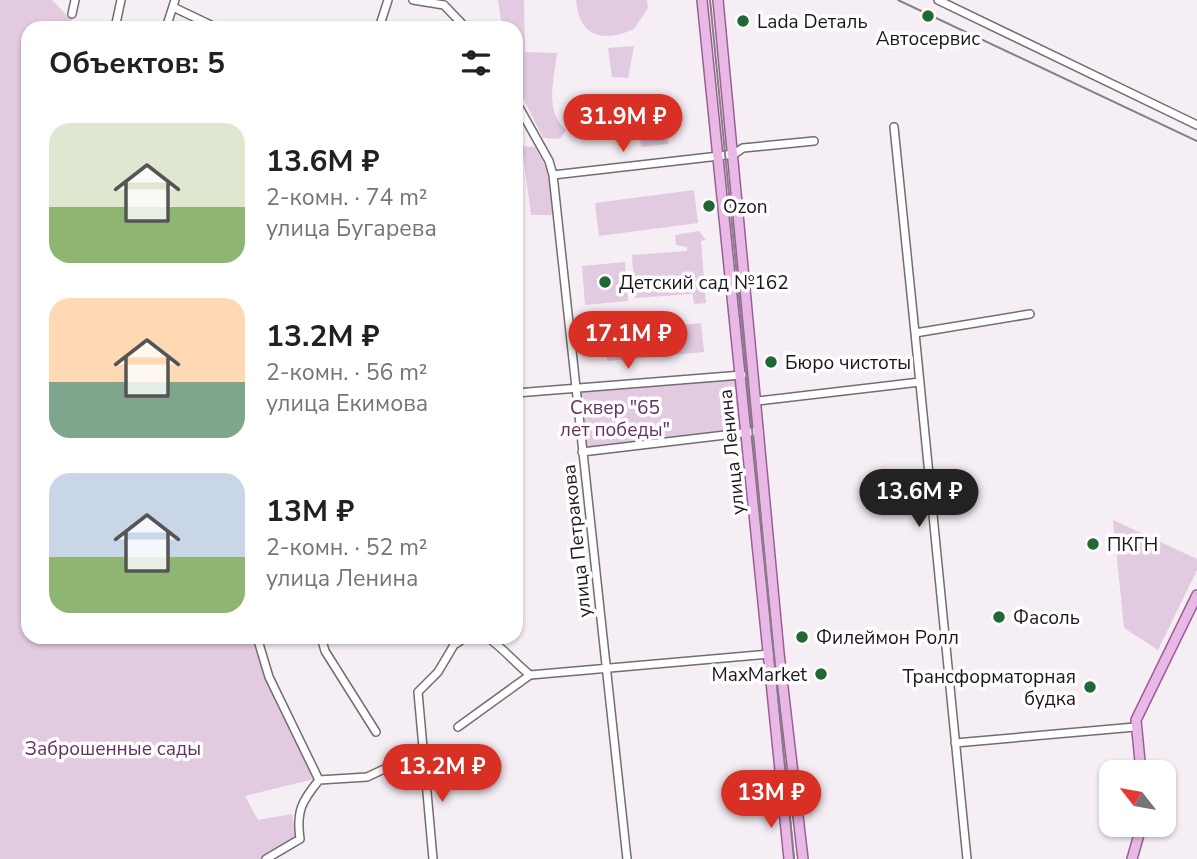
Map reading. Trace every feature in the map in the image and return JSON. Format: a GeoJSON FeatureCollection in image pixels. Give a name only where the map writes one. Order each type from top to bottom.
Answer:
{"type":"FeatureCollection","features":[{"type":"Feature","properties":{"kind":"main road","name":"улица Ленина"},"geometry":{"type":"LineString","coordinates":[[702,0],[789,859]]}},
{"type":"Feature","properties":{"kind":"main road","name":"улица Ленина"},"geometry":{"type":"LineString","coordinates":[[718,0],[779,653],[803,859]]}},
{"type":"Feature","properties":{"kind":"main road"},"geometry":{"type":"LineString","coordinates":[[1139,760],[1135,727],[1148,693],[1197,595]]}},
{"type":"Feature","properties":{"kind":"main road"},"geometry":{"type":"LineString","coordinates":[[1132,859],[1138,837]]}},
{"type":"Feature","properties":{"kind":"street"},"geometry":{"type":"LineString","coordinates":[[72,14],[75,0]]}},
{"type":"Feature","properties":{"kind":"street"},"geometry":{"type":"LineString","coordinates":[[116,21],[121,0]]}},
{"type":"Feature","properties":{"kind":"street"},"geometry":{"type":"LineString","coordinates":[[381,21],[388,0]]}},
{"type":"Feature","properties":{"kind":"street"},"geometry":{"type":"LineString","coordinates":[[413,0],[443,2],[461,21]]}},
{"type":"Feature","properties":{"kind":"street"},"geometry":{"type":"LineString","coordinates":[[938,0],[1197,125]]}},
{"type":"Feature","properties":{"kind":"street"},"geometry":{"type":"LineString","coordinates":[[168,21],[174,3],[205,21]]}},
{"type":"Feature","properties":{"kind":"street","name":"улица Петракова"},"geometry":{"type":"LineString","coordinates":[[523,115],[548,161],[552,175],[627,859]]}},
{"type":"Feature","properties":{"kind":"street"},"geometry":{"type":"LineString","coordinates":[[894,127],[967,859]]}},
{"type":"Feature","properties":{"kind":"street"},"geometry":{"type":"LineString","coordinates":[[552,175],[719,156],[734,154],[743,148],[814,141]]}},
{"type":"Feature","properties":{"kind":"street"},"geometry":{"type":"LineString","coordinates":[[915,333],[1030,314]]}},
{"type":"Feature","properties":{"kind":"street"},"geometry":{"type":"LineString","coordinates":[[523,393],[741,376]]}},
{"type":"Feature","properties":{"kind":"street"},"geometry":{"type":"LineString","coordinates":[[757,401],[919,382]]}},
{"type":"Feature","properties":{"kind":"street"},"geometry":{"type":"LineString","coordinates":[[582,452],[759,431]]}},
{"type":"Feature","properties":{"kind":"street"},"geometry":{"type":"LineString","coordinates":[[259,644],[269,677],[319,780]]}},
{"type":"Feature","properties":{"kind":"street"},"geometry":{"type":"LineString","coordinates":[[323,644],[376,732]]}},
{"type":"Feature","properties":{"kind":"street"},"geometry":{"type":"LineString","coordinates":[[433,859],[418,692],[438,672],[456,644]]}},
{"type":"Feature","properties":{"kind":"street"},"geometry":{"type":"LineString","coordinates":[[498,644],[510,659],[530,675]]}},
{"type":"Feature","properties":{"kind":"street"},"geometry":{"type":"LineString","coordinates":[[458,727],[530,675],[769,654]]}},
{"type":"Feature","properties":{"kind":"street"},"geometry":{"type":"LineString","coordinates":[[955,743],[1135,727]]}},
{"type":"Feature","properties":{"kind":"street"},"geometry":{"type":"LineString","coordinates":[[266,859],[300,839],[297,819],[299,804],[319,780],[367,777],[423,751]]}},
{"type":"Feature","properties":{"kind":"green space","name":"Заброшенные сады"},"geometry":{"type":"Polygon","coordinates":[[[0,0],[52,0],[72,21],[21,21],[21,644],[258,644],[272,686],[314,779],[245,796],[258,820],[292,814],[296,836],[261,859],[0,859],[0,0]]]}},
{"type":"Feature","properties":{"kind":"green space"},"geometry":{"type":"Polygon","coordinates":[[[498,0],[524,0],[525,52],[557,53],[552,94],[555,114],[566,130],[560,139],[543,138],[523,98],[523,21],[501,21],[498,0]]]}},
{"type":"Feature","properties":{"kind":"green space"},"geometry":{"type":"Polygon","coordinates":[[[576,0],[647,0],[648,8],[634,29],[603,36],[587,29],[578,12],[576,0]]]}},
{"type":"Feature","properties":{"kind":"green space"},"geometry":{"type":"Polygon","coordinates":[[[634,46],[628,78],[612,77],[608,48],[634,46]]]}},
{"type":"Feature","properties":{"kind":"green space"},"geometry":{"type":"Polygon","coordinates":[[[666,124],[668,144],[641,147],[639,127],[666,124]]]}},
{"type":"Feature","properties":{"kind":"green space"},"geometry":{"type":"Polygon","coordinates":[[[523,146],[535,147],[550,175],[553,215],[531,215],[523,146]]]}},
{"type":"Feature","properties":{"kind":"green space"},"geometry":{"type":"Polygon","coordinates":[[[694,190],[698,223],[599,236],[595,203],[694,190]]]}},
{"type":"Feature","properties":{"kind":"green space"},"geometry":{"type":"Polygon","coordinates":[[[699,231],[706,240],[701,241],[706,303],[694,304],[691,283],[692,294],[635,298],[632,255],[687,251],[687,247],[676,245],[675,235],[699,231]]]}},
{"type":"Feature","properties":{"kind":"green space"},"geometry":{"type":"Polygon","coordinates":[[[625,262],[628,301],[585,305],[582,266],[625,262]]]}},
{"type":"Feature","properties":{"kind":"green space"},"geometry":{"type":"Polygon","coordinates":[[[701,323],[704,352],[607,361],[605,332],[701,323]]]}},
{"type":"Feature","properties":{"kind":"green space","name":"Сквер \"65 лет победы\""},"geometry":{"type":"Polygon","coordinates":[[[737,377],[742,433],[587,450],[580,390],[737,377]]]}},
{"type":"Feature","properties":{"kind":"green space"},"geometry":{"type":"Polygon","coordinates":[[[1113,520],[1197,559],[1197,570],[1158,650],[1124,628],[1113,520]]]}},
{"type":"Feature","properties":{"kind":"tram line"},"geometry":{"type":"LineString","coordinates":[[710,0],[794,859]]}},
{"type":"Feature","properties":{"kind":"tram line"},"geometry":{"type":"LineString","coordinates":[[898,0],[1197,141]]}},
{"type":"Feature","properties":{"kind":"place","name":"Автосервис"},"geometry":{"type":"Point","coordinates":[928,16]}},
{"type":"Feature","properties":{"kind":"place","name":"Lada Dеталь"},"geometry":{"type":"Point","coordinates":[743,21]}},
{"type":"Feature","properties":{"kind":"place","name":"Ozon"},"geometry":{"type":"Point","coordinates":[709,206]}},
{"type":"Feature","properties":{"kind":"place","name":"Детский сад №162"},"geometry":{"type":"Point","coordinates":[605,282]}},
{"type":"Feature","properties":{"kind":"place","name":"Бюро чистоты"},"geometry":{"type":"Point","coordinates":[771,362]}},
{"type":"Feature","properties":{"kind":"place","name":"ПКГН"},"geometry":{"type":"Point","coordinates":[1093,544]}},
{"type":"Feature","properties":{"kind":"place","name":"Фасоль"},"geometry":{"type":"Point","coordinates":[999,617]}},
{"type":"Feature","properties":{"kind":"place","name":"Филеймон Ролл"},"geometry":{"type":"Point","coordinates":[802,637]}},
{"type":"Feature","properties":{"kind":"place","name":"MaxMarket"},"geometry":{"type":"Point","coordinates":[821,674]}},
{"type":"Feature","properties":{"kind":"place","name":"Трансформаторная будка"},"geometry":{"type":"Point","coordinates":[1090,687]}}]}
